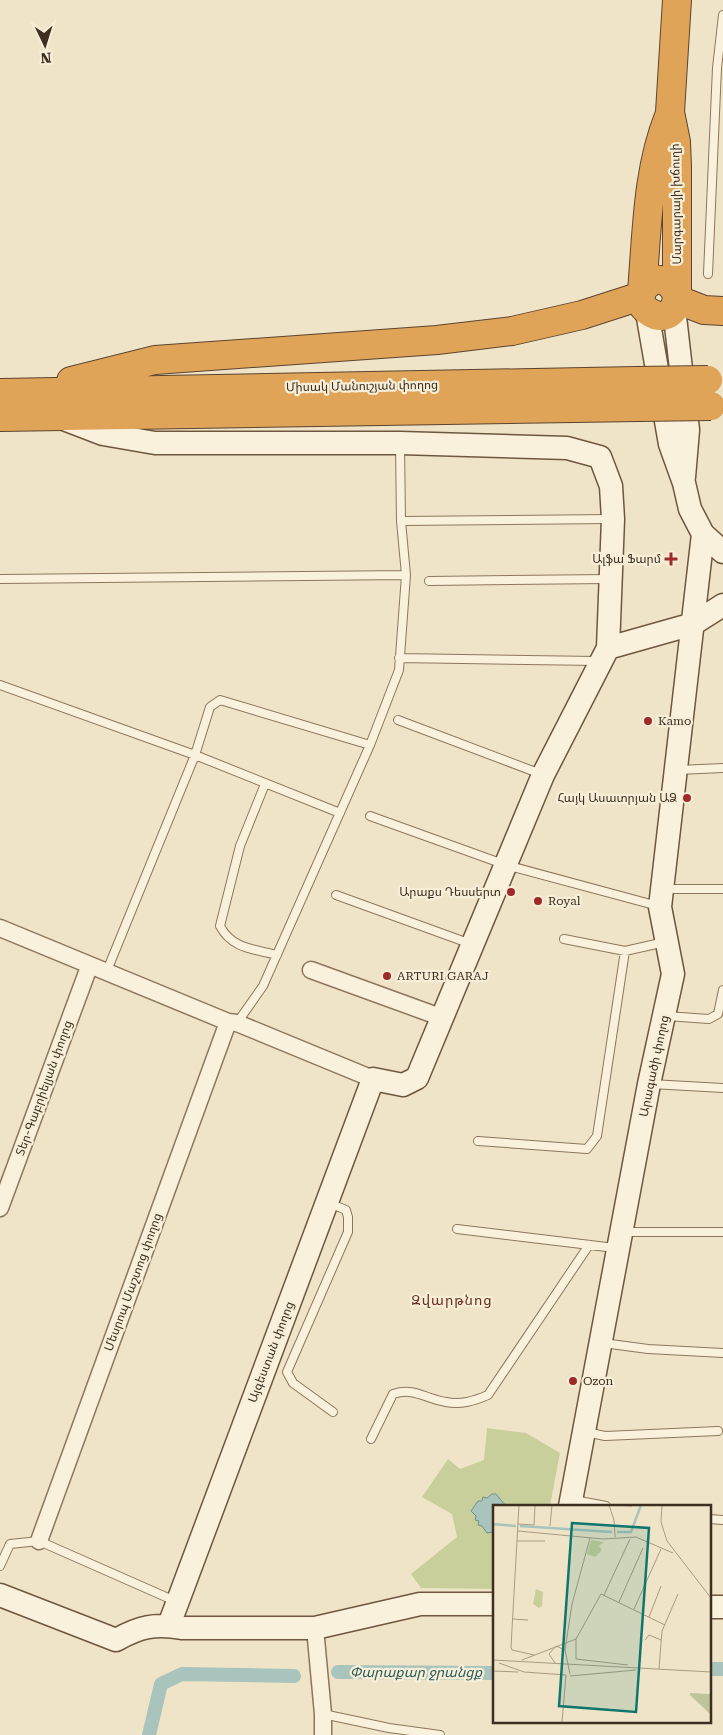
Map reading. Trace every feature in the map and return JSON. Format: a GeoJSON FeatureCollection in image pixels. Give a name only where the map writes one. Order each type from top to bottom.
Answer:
{"type":"FeatureCollection","features":[{"type":"Feature","properties":{"kind":"highway","name":"Մարգարայի խճուղի"},"geometry":{"type":"LineString","coordinates":[[660,301],[653,170],[659,140],[670,112],[677,0]]}},
{"type":"Feature","properties":{"kind":"highway"},"geometry":{"type":"LineString","coordinates":[[12,393],[155,360],[437,340],[512,331],[582,314],[660,301],[686,303],[704,310],[723,311]]}},
{"type":"Feature","properties":{"kind":"highway","name":"Միսակ Մանուշյան փողոց"},"geometry":{"type":"LineString","coordinates":[[12,393],[716,393]]}},
{"type":"Feature","properties":{"kind":"highway","name":"Միսակ Մանուշյան փողոց"},"geometry":{"type":"LineString","coordinates":[[0,417],[59,417],[638,394]]}},
{"type":"Feature","properties":{"kind":"street","name":"Մարգարայի խճուղի"},"geometry":{"type":"LineString","coordinates":[[660,301],[670,444],[684,482],[690,509],[703,534],[723,552]]}},
{"type":"Feature","properties":{"kind":"street"},"geometry":{"type":"LineString","coordinates":[[0,928],[89,967],[373,1079],[402,1085],[417,1078],[543,775],[605,655],[611,579],[613,519],[611,486],[600,457],[567,448],[400,443],[155,443],[103,434],[59,417]]}},
{"type":"Feature","properties":{"kind":"street","name":"Արագածի փողոց"},"geometry":{"type":"LineString","coordinates":[[571,1503],[649,1084],[673,974],[661,898],[703,534]]}},
{"type":"Feature","properties":{"kind":"street"},"geometry":{"type":"LineString","coordinates":[[605,655],[693,624],[723,605]]}},
{"type":"Feature","properties":{"kind":"street","name":"Տեր-Գաբրիելյան փողոց"},"geometry":{"type":"LineString","coordinates":[[0,1208],[89,967]]}},
{"type":"Feature","properties":{"kind":"street"},"geometry":{"type":"LineString","coordinates":[[311,970],[442,1018]]}},
{"type":"Feature","properties":{"kind":"street","name":"Մեսրոպ Մաշտոց փողոց"},"geometry":{"type":"LineString","coordinates":[[39,1541],[232,1023]]}},
{"type":"Feature","properties":{"kind":"street","name":"Այգեստան փողոց"},"geometry":{"type":"LineString","coordinates":[[169,1625],[373,1079]]}},
{"type":"Feature","properties":{"kind":"street"},"geometry":{"type":"LineString","coordinates":[[0,1595],[116,1640],[139,1627],[169,1625],[182,1628],[315,1628],[420,1604],[493,1604]]}},
{"type":"Feature","properties":{"kind":"street"},"geometry":{"type":"LineString","coordinates":[[710,1606],[723,1607]]}},
{"type":"Feature","properties":{"kind":"street"},"geometry":{"type":"LineString","coordinates":[[315,1628],[323,1714],[323,1735]]}},
{"type":"Feature","properties":{"kind":"lane"},"geometry":{"type":"LineString","coordinates":[[708,274],[717,68],[723,15]]}},
{"type":"Feature","properties":{"kind":"lane"},"geometry":{"type":"LineString","coordinates":[[232,1023],[263,986],[370,745],[399,670],[406,575],[401,520],[400,443]]}},
{"type":"Feature","properties":{"kind":"lane"},"geometry":{"type":"LineString","coordinates":[[401,520],[613,519]]}},
{"type":"Feature","properties":{"kind":"lane"},"geometry":{"type":"LineString","coordinates":[[0,578],[406,575]]}},
{"type":"Feature","properties":{"kind":"lane"},"geometry":{"type":"LineString","coordinates":[[429,581],[611,579]]}},
{"type":"Feature","properties":{"kind":"lane"},"geometry":{"type":"LineString","coordinates":[[399,658],[605,655]]}},
{"type":"Feature","properties":{"kind":"lane"},"geometry":{"type":"LineString","coordinates":[[0,685],[195,755],[340,812]]}},
{"type":"Feature","properties":{"kind":"lane"},"geometry":{"type":"LineString","coordinates":[[106,973],[195,755],[210,707],[220,700],[370,745]]}},
{"type":"Feature","properties":{"kind":"lane"},"geometry":{"type":"LineString","coordinates":[[398,720],[543,775]]}},
{"type":"Feature","properties":{"kind":"lane"},"geometry":{"type":"LineString","coordinates":[[676,770],[723,768]]}},
{"type":"Feature","properties":{"kind":"lane"},"geometry":{"type":"LineString","coordinates":[[265,784],[240,846],[220,926],[226,937],[239,945],[277,955]]}},
{"type":"Feature","properties":{"kind":"lane"},"geometry":{"type":"LineString","coordinates":[[370,816],[506,865],[661,898],[723,889]]}},
{"type":"Feature","properties":{"kind":"lane"},"geometry":{"type":"LineString","coordinates":[[336,895],[473,944]]}},
{"type":"Feature","properties":{"kind":"lane"},"geometry":{"type":"LineString","coordinates":[[564,939],[625,951],[667,942]]}},
{"type":"Feature","properties":{"kind":"lane"},"geometry":{"type":"LineString","coordinates":[[478,1141],[587,1149],[597,1136],[625,951]]}},
{"type":"Feature","properties":{"kind":"lane"},"geometry":{"type":"LineString","coordinates":[[664,1016],[709,1019],[718,1014],[723,990]]}},
{"type":"Feature","properties":{"kind":"lane"},"geometry":{"type":"LineString","coordinates":[[649,1084],[723,1088]]}},
{"type":"Feature","properties":{"kind":"lane"},"geometry":{"type":"LineString","coordinates":[[327,1203],[346,1210],[348,1232],[287,1372],[293,1383],[333,1412]]}},
{"type":"Feature","properties":{"kind":"lane"},"geometry":{"type":"LineString","coordinates":[[457,1229],[589,1245],[723,1232]]}},
{"type":"Feature","properties":{"kind":"lane"},"geometry":{"type":"LineString","coordinates":[[372,1440],[393,1394],[406,1390],[446,1402],[470,1402],[488,1395],[589,1245]]}},
{"type":"Feature","properties":{"kind":"lane"},"geometry":{"type":"LineString","coordinates":[[601,1343],[648,1349],[723,1353]]}},
{"type":"Feature","properties":{"kind":"lane"},"geometry":{"type":"LineString","coordinates":[[584,1432],[605,1436],[718,1431]]}},
{"type":"Feature","properties":{"kind":"lane"},"geometry":{"type":"LineString","coordinates":[[571,1503],[594,1505]]}},
{"type":"Feature","properties":{"kind":"lane"},"geometry":{"type":"LineString","coordinates":[[710,1519],[723,1520]]}},
{"type":"Feature","properties":{"kind":"lane"},"geometry":{"type":"LineString","coordinates":[[0,1566],[10,1544],[39,1541],[177,1602]]}},
{"type":"Feature","properties":{"kind":"lane"},"geometry":{"type":"LineString","coordinates":[[323,1714],[389,1728],[440,1735]]}},
{"type":"Feature","properties":{"kind":"green space"},"geometry":{"type":"Polygon","coordinates":[[[487,1428],[526,1433],[560,1453],[550,1505],[493,1505],[493,1589],[421,1588],[411,1574],[457,1537],[452,1514],[422,1497],[448,1459],[460,1469],[484,1460],[487,1428]]]}},
{"type":"Feature","properties":{"kind":"water"},"geometry":{"type":"Polygon","coordinates":[[[492,1494],[496,1494],[505,1505],[493,1505],[493,1532],[487,1533],[482,1526],[478,1525],[479,1521],[475,1520],[476,1516],[471,1511],[478,1501],[482,1501],[483,1497],[487,1498],[492,1494]]]}},
{"type":"Feature","properties":{"kind":"waterway","name":"Փարաքար ջրանցք"},"geometry":{"type":"LineString","coordinates":[[710,1669],[723,1669]]}},
{"type":"Feature","properties":{"kind":"waterway","name":"Փարաքար ջրանցք"},"geometry":{"type":"LineString","coordinates":[[338,1672],[493,1673]]}},
{"type":"Feature","properties":{"kind":"waterway","name":"Փարաքար ջրանցք"},"geometry":{"type":"LineString","coordinates":[[149,1735],[161,1684],[182,1674],[294,1676]]}},
{"type":"Feature","properties":{"kind":"place","name":"Ալֆա Ֆարմ"},"geometry":{"type":"Point","coordinates":[671,559]}},
{"type":"Feature","properties":{"kind":"place","name":"Kamo"},"geometry":{"type":"Point","coordinates":[648,721]}},
{"type":"Feature","properties":{"kind":"place","name":"Հայկ Ասատրյան ԱՁ"},"geometry":{"type":"Point","coordinates":[687,798]}},
{"type":"Feature","properties":{"kind":"place","name":"Արաքս Դեսսերտ"},"geometry":{"type":"Point","coordinates":[511,892]}},
{"type":"Feature","properties":{"kind":"place","name":"Royal"},"geometry":{"type":"Point","coordinates":[538,901]}},
{"type":"Feature","properties":{"kind":"place","name":"ARTURI GARAJ"},"geometry":{"type":"Point","coordinates":[387,976]}},
{"type":"Feature","properties":{"kind":"place","name":"Ozon"},"geometry":{"type":"Point","coordinates":[573,1381]}},
{"type":"Feature","properties":{"kind":"district","name":"Զվարթնոց"},"geometry":{"type":"Point","coordinates":[452,1300]}}]}
